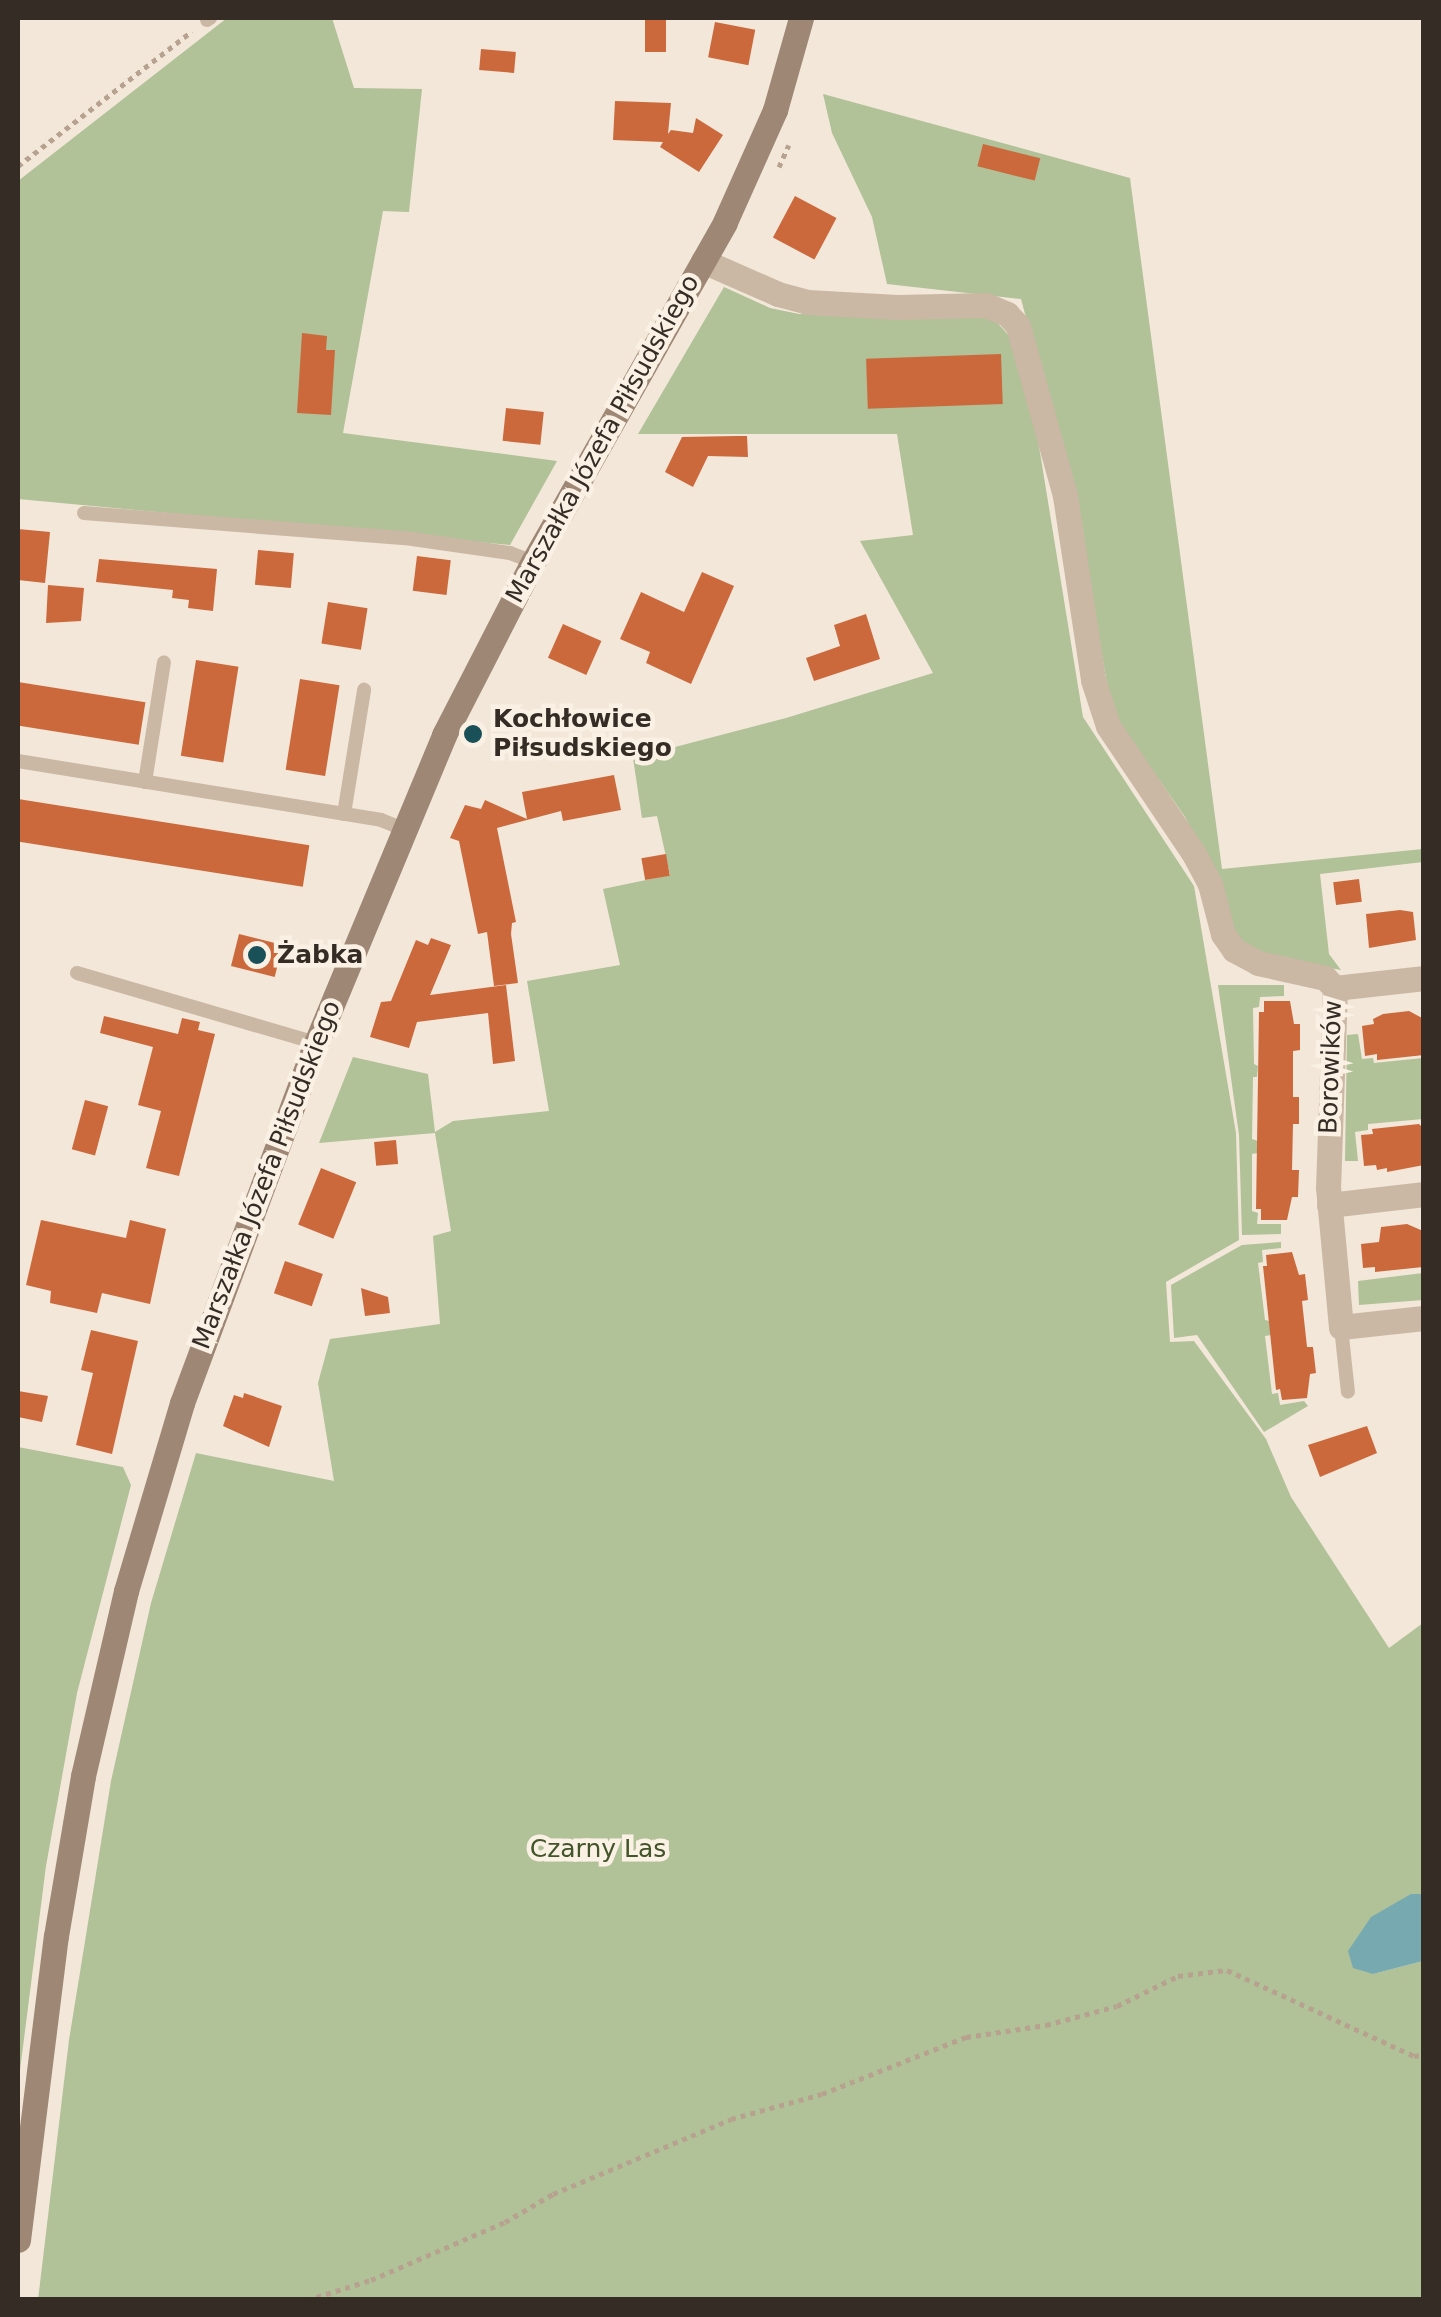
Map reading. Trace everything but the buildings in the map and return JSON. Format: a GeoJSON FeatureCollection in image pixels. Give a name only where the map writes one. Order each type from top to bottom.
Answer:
{"type":"FeatureCollection","features":[{"type":"Feature","properties":{"kind":"street","name":"Marszałka Józefa Piłsudskiego"},"geometry":{"type":"LineString","coordinates":[[18,2240],[64,1884],[88,1756],[126,1591],[182,1403],[316,1042],[471,678],[702,262],[764,138],[786,77],[800,18]]}},
{"type":"Feature","properties":{"kind":"street","name":"Borowików"},"geometry":{"type":"LineString","coordinates":[[702,262],[807,302],[986,306],[1008,314],[1018,326],[1065,496],[1100,709],[1117,744],[1210,884],[1224,934],[1234,950],[1258,963],[1324,978],[1334,988],[1329,1205],[1341,1327]]}},
{"type":"Feature","properties":{"kind":"street"},"geometry":{"type":"LineString","coordinates":[[1334,988],[1424,978]]}},
{"type":"Feature","properties":{"kind":"street"},"geometry":{"type":"LineString","coordinates":[[1329,1205],[1424,1194]]}},
{"type":"Feature","properties":{"kind":"street"},"geometry":{"type":"LineString","coordinates":[[1341,1327],[1424,1318]]}},
{"type":"Feature","properties":{"kind":"lane"},"geometry":{"type":"LineString","coordinates":[[84,512],[412,539],[510,553],[533,562]]}},
{"type":"Feature","properties":{"kind":"lane"},"geometry":{"type":"LineString","coordinates":[[145,782],[164,662]]}},
{"type":"Feature","properties":{"kind":"lane"},"geometry":{"type":"LineString","coordinates":[[344,814],[364,690]]}},
{"type":"Feature","properties":{"kind":"lane"},"geometry":{"type":"LineString","coordinates":[[18,761],[344,814],[404,829]]}},
{"type":"Feature","properties":{"kind":"lane"},"geometry":{"type":"LineString","coordinates":[[77,972],[316,1042]]}},
{"type":"Feature","properties":{"kind":"lane","name":"Borowików"},"geometry":{"type":"LineString","coordinates":[[1341,1327],[1348,1392]]}},
{"type":"Feature","properties":{"kind":"path"},"geometry":{"type":"LineString","coordinates":[[18,166],[208,19]]}},
{"type":"Feature","properties":{"kind":"path"},"geometry":{"type":"LineString","coordinates":[[307,2300],[371,2280],[505,2222],[552,2194],[730,2120],[822,2094],[966,2037],[1046,2025],[1101,2011],[1178,1976],[1228,1970],[1414,2056],[1424,2055]]}},
{"type":"Feature","properties":{"kind":"green space"},"geometry":{"type":"Polygon","coordinates":[[[227,18],[332,18],[354,88],[422,89],[409,212],[383,211],[343,433],[557,461],[510,545],[18,499],[18,181],[227,18]]]}},
{"type":"Feature","properties":{"kind":"green space"},"geometry":{"type":"Polygon","coordinates":[[[823,94],[1130,178],[1222,869],[1423,849],[1423,862],[1320,874],[1329,954],[1341,970],[1254,953],[1236,939],[1209,862],[1185,817],[1112,712],[1074,497],[1021,299],[887,284],[872,217],[832,133],[823,94]]]}},
{"type":"Feature","properties":{"kind":"green space","name":"Czarny Las"},"geometry":{"type":"Polygon","coordinates":[[[724,287],[770,308],[799,314],[992,317],[1014,341],[1037,434],[1083,717],[1194,886],[1236,1133],[1239,1240],[1166,1282],[1170,1342],[1194,1341],[1266,1439],[1291,1497],[1389,1648],[1423,1623],[1423,1894],[1411,1894],[1373,1974],[1423,1961],[1423,2299],[38,2300],[69,2040],[111,1781],[151,1603],[196,1453],[334,1481],[318,1383],[330,1339],[440,1324],[433,1236],[451,1231],[435,1133],[319,1143],[353,1057],[428,1074],[435,1132],[453,1121],[549,1111],[527,981],[620,965],[603,889],[670,875],[657,816],[642,818],[633,758],[786,718],[933,673],[860,541],[913,535],[897,434],[638,434],[724,287]]]}},
{"type":"Feature","properties":{"kind":"green space"},"geometry":{"type":"Polygon","coordinates":[[[1218,985],[1284,985],[1284,996],[1260,997],[1259,1007],[1253,1008],[1254,1064],[1258,1066],[1257,1077],[1253,1077],[1252,1139],[1258,1141],[1258,1153],[1252,1154],[1252,1211],[1258,1213],[1257,1224],[1281,1224],[1281,1234],[1242,1235],[1239,1135],[1218,985]]]}},
{"type":"Feature","properties":{"kind":"green space"},"geometry":{"type":"Polygon","coordinates":[[[1358,1034],[1362,1059],[1373,1058],[1374,1063],[1423,1058],[1423,1119],[1368,1124],[1368,1130],[1355,1132],[1358,1161],[1345,1161],[1347,1035],[1358,1034]]]}},
{"type":"Feature","properties":{"kind":"green space"},"geometry":{"type":"Polygon","coordinates":[[[1281,1242],[1281,1248],[1262,1250],[1263,1262],[1258,1263],[1265,1320],[1269,1321],[1271,1335],[1265,1336],[1272,1394],[1278,1393],[1280,1405],[1304,1401],[1308,1406],[1264,1432],[1197,1335],[1174,1338],[1171,1285],[1242,1245],[1281,1242]]]}},
{"type":"Feature","properties":{"kind":"green space"},"geometry":{"type":"Polygon","coordinates":[[[1423,1273],[1423,1300],[1359,1305],[1358,1281],[1423,1273]]]}},
{"type":"Feature","properties":{"kind":"green space"},"geometry":{"type":"Polygon","coordinates":[[[18,1447],[123,1467],[131,1485],[77,1693],[46,1866],[18,2086],[18,1447]]]}},
{"type":"Feature","properties":{"kind":"water"},"geometry":{"type":"Polygon","coordinates":[[[1411,1894],[1423,1894],[1423,1961],[1373,1974],[1353,1968],[1348,1951],[1371,1917],[1411,1894]]]}},
{"type":"Feature","properties":{"kind":"place","name":"Kochłowice Piłsudskiego"},"geometry":{"type":"Point","coordinates":[473,734]}},
{"type":"Feature","properties":{"kind":"place","name":"Żabka"},"geometry":{"type":"Point","coordinates":[257,955]}}]}
